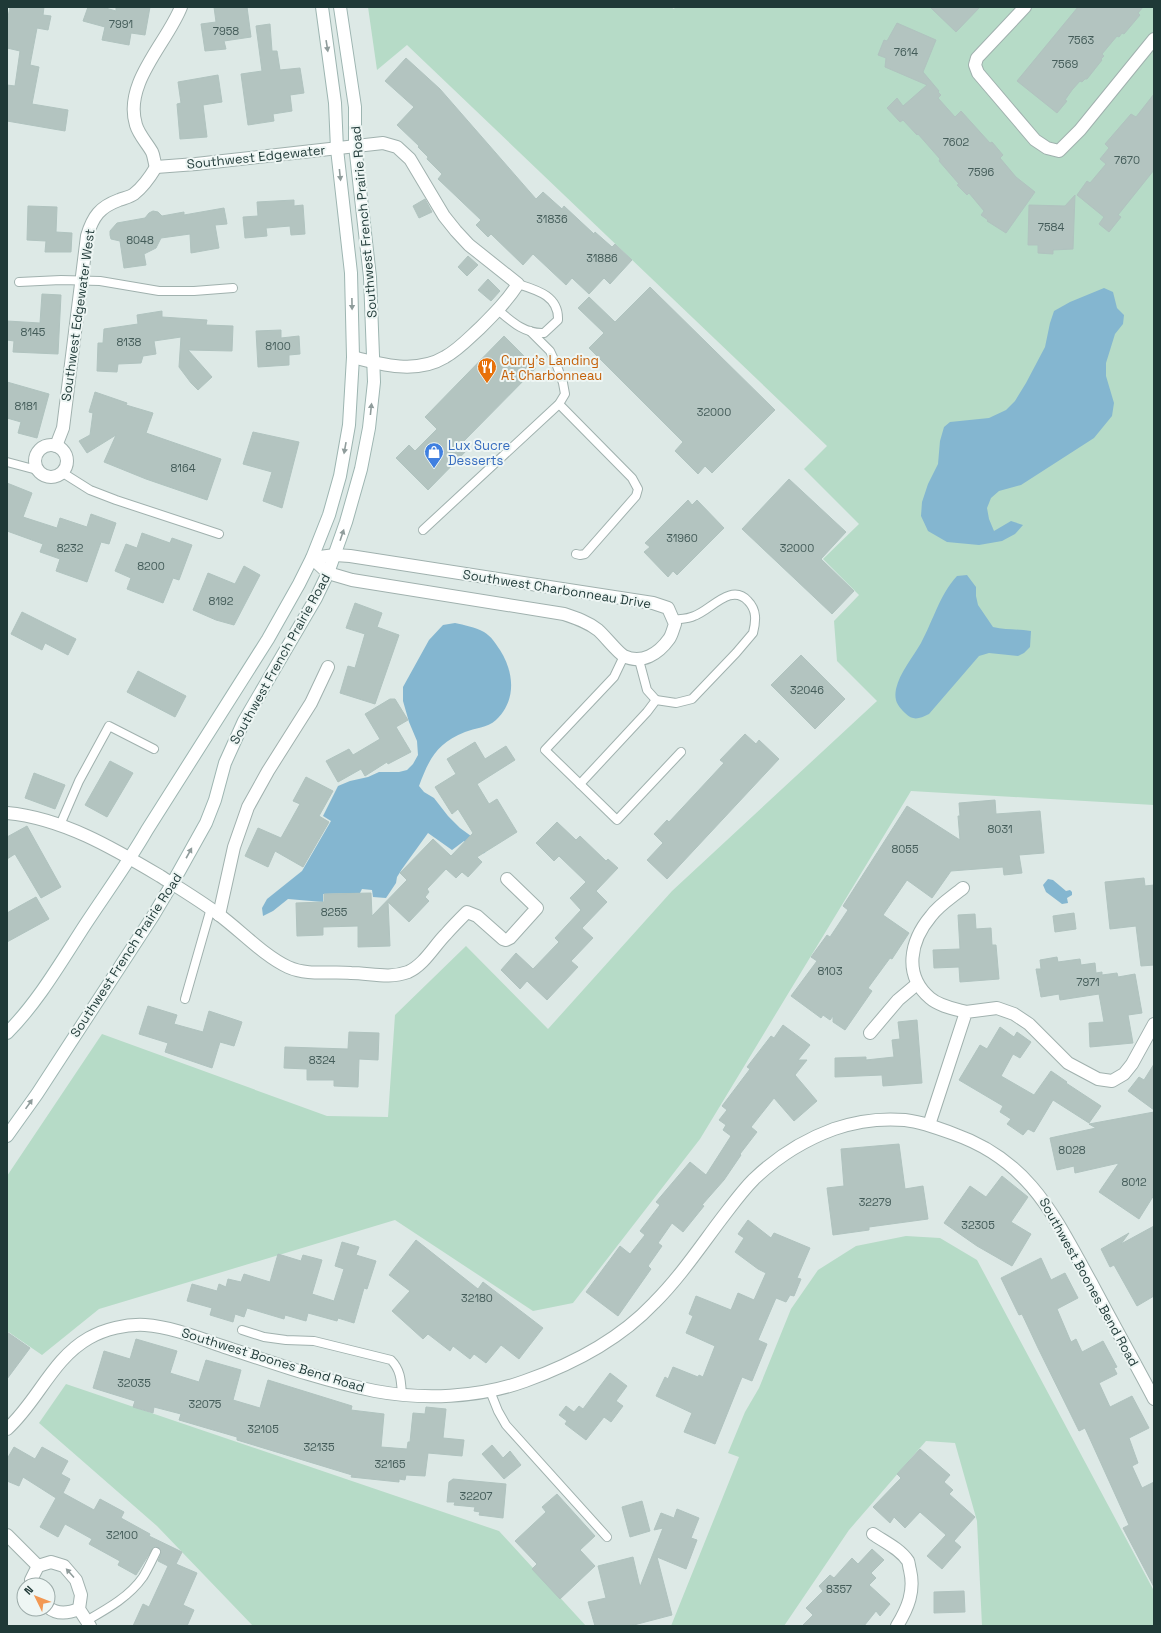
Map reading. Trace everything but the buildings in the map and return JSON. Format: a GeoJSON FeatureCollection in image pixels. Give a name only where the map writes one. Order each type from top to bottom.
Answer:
{"type":"FeatureCollection","features":[{"type":"Feature","properties":{"kind":"street"},"geometry":{"type":"LineString","coordinates":[[156,167],[152,153],[136,125],[134,108],[137,90],[143,73],[177,18],[181,7]]}},
{"type":"Feature","properties":{"kind":"street","name":"Southwest French Prairie Road"},"geometry":{"type":"LineString","coordinates":[[7,1033],[19,1021],[64,959],[130,858],[268,639],[312,558],[329,515],[340,476],[349,425],[353,357],[351,273],[337,149],[335,103],[322,7]]}},
{"type":"Feature","properties":{"kind":"street","name":"Southwest French Prairie Road"},"geometry":{"type":"LineString","coordinates":[[7,1136],[37,1094],[153,916],[206,823],[215,800],[225,763],[244,721],[316,598],[328,573],[346,522],[361,469],[369,428],[374,382],[374,362],[370,277],[355,145],[355,107],[340,7]]}},
{"type":"Feature","properties":{"kind":"street"},"geometry":{"type":"LineString","coordinates":[[1025,7],[977,58],[975,65],[978,73],[1035,140],[1047,148],[1059,151],[1080,130],[1154,38]]}},
{"type":"Feature","properties":{"kind":"street","name":"Southwest Edgewater"},"geometry":{"type":"LineString","coordinates":[[156,167],[337,149],[382,142],[397,147],[410,159],[456,231],[483,257],[518,284]]}},
{"type":"Feature","properties":{"kind":"street","name":"Southwest Edgewater West"},"geometry":{"type":"LineString","coordinates":[[56,446],[62,428],[87,236],[91,223],[98,212],[108,204],[133,194],[151,176],[156,167]]}},
{"type":"Feature","properties":{"kind":"street"},"geometry":{"type":"LineString","coordinates":[[353,357],[404,367],[418,366],[445,358],[466,341],[498,310],[508,299],[518,284]]}},
{"type":"Feature","properties":{"kind":"street"},"geometry":{"type":"LineString","coordinates":[[56,446],[62,449],[66,456],[67,466],[63,473],[53,478],[45,477],[37,470],[35,463],[36,456],[41,448],[56,446]]}},
{"type":"Feature","properties":{"kind":"street","name":"Southwest Charbonneau Drive"},"geometry":{"type":"LineString","coordinates":[[312,558],[335,555],[350,556],[404,566],[653,603],[668,608],[673,620]]}},
{"type":"Feature","properties":{"kind":"street","name":"Southwest Charbonneau Drive"},"geometry":{"type":"LineString","coordinates":[[312,558],[328,573],[352,580],[564,614],[582,620],[598,630],[624,656]]}},
{"type":"Feature","properties":{"kind":"street"},"geometry":{"type":"LineString","coordinates":[[624,656],[639,660],[651,656],[670,638],[675,624],[673,620]]}},
{"type":"Feature","properties":{"kind":"street"},"geometry":{"type":"LineString","coordinates":[[215,912],[234,847],[248,807],[268,771],[311,703],[328,666]]}},
{"type":"Feature","properties":{"kind":"street"},"geometry":{"type":"LineString","coordinates":[[7,813],[26,816],[60,825],[92,838],[130,858],[215,912],[273,958],[288,967],[304,972],[351,972],[381,976],[396,975],[409,971],[420,964],[467,912],[477,916],[506,940],[510,938],[537,908],[507,879]]}},
{"type":"Feature","properties":{"kind":"street"},"geometry":{"type":"LineString","coordinates":[[962,888],[931,915],[917,938],[913,952],[912,967],[917,984],[930,998],[947,1006],[966,1012],[997,1008],[1014,1014],[1029,1024],[1068,1063],[1098,1079],[1112,1081],[1124,1074],[1132,1064],[1154,1024]]}},
{"type":"Feature","properties":{"kind":"street"},"geometry":{"type":"LineString","coordinates":[[870,1033],[898,1000],[917,984]]}},
{"type":"Feature","properties":{"kind":"street"},"geometry":{"type":"LineString","coordinates":[[929,1125],[966,1012]]}},
{"type":"Feature","properties":{"kind":"street","name":"Southwest Boones Bend Road"},"geometry":{"type":"LineString","coordinates":[[7,1429],[32,1402],[47,1378],[64,1357],[74,1348],[98,1333],[128,1325],[144,1325],[178,1331],[261,1359],[344,1384],[402,1395],[440,1396],[490,1391],[551,1372],[605,1343],[633,1324],[670,1286],[752,1180],[773,1163],[796,1147],[821,1134],[848,1124],[879,1119],[906,1120],[929,1125],[963,1137],[996,1153],[1011,1164],[1037,1191],[1058,1222],[1154,1399]]}},
{"type":"Feature","properties":{"kind":"street"},"geometry":{"type":"LineString","coordinates":[[873,1534],[896,1549],[908,1562],[912,1580],[912,1595],[897,1626]]}},
{"type":"Feature","properties":{"kind":"street"},"geometry":{"type":"LineString","coordinates":[[7,1535],[38,1566]]}},
{"type":"Feature","properties":{"kind":"street"},"geometry":{"type":"LineString","coordinates":[[33,1577],[38,1566],[51,1562],[64,1566],[76,1580],[81,1595],[79,1609],[88,1623]]}},
{"type":"Feature","properties":{"kind":"street"},"geometry":{"type":"LineString","coordinates":[[56,1611],[67,1613],[79,1609]]}},
{"type":"Feature","properties":{"kind":"lane"},"geometry":{"type":"LineString","coordinates":[[19,282],[61,280],[100,281],[159,291],[194,292],[233,288]]}},
{"type":"Feature","properties":{"kind":"lane"},"geometry":{"type":"LineString","coordinates":[[518,284],[538,290],[549,298],[558,312],[558,320],[544,333],[530,332]]}},
{"type":"Feature","properties":{"kind":"lane"},"geometry":{"type":"LineString","coordinates":[[423,530],[559,404],[565,394],[558,366],[550,351],[530,332],[512,323],[498,310]]}},
{"type":"Feature","properties":{"kind":"lane"},"geometry":{"type":"LineString","coordinates":[[559,404],[632,478],[638,489],[636,496],[585,554],[576,554]]}},
{"type":"Feature","properties":{"kind":"lane"},"geometry":{"type":"LineString","coordinates":[[7,462],[37,470]]}},
{"type":"Feature","properties":{"kind":"lane"},"geometry":{"type":"LineString","coordinates":[[63,473],[90,490],[219,534]]}},
{"type":"Feature","properties":{"kind":"lane"},"geometry":{"type":"LineString","coordinates":[[639,660],[647,690],[656,700],[676,703],[692,699],[726,664],[753,633],[756,620],[754,607],[746,599],[737,595],[721,599],[695,616],[673,620]]}},
{"type":"Feature","properties":{"kind":"lane"},"geometry":{"type":"LineString","coordinates":[[624,656],[614,677],[545,750],[617,820],[681,752]]}},
{"type":"Feature","properties":{"kind":"lane"},"geometry":{"type":"LineString","coordinates":[[580,784],[647,712],[656,700]]}},
{"type":"Feature","properties":{"kind":"lane"},"geometry":{"type":"LineString","coordinates":[[60,825],[79,782],[109,726],[154,749]]}},
{"type":"Feature","properties":{"kind":"lane"},"geometry":{"type":"LineString","coordinates":[[185,999],[215,912]]}},
{"type":"Feature","properties":{"kind":"lane"},"geometry":{"type":"LineString","coordinates":[[242,1330],[264,1337],[314,1341],[391,1360],[400,1374],[402,1395]]}},
{"type":"Feature","properties":{"kind":"lane"},"geometry":{"type":"LineString","coordinates":[[490,1391],[498,1411],[506,1425],[607,1537]]}},
{"type":"Feature","properties":{"kind":"lane"},"geometry":{"type":"LineString","coordinates":[[88,1623],[127,1594],[142,1577],[156,1552]]}},
{"type":"Feature","properties":{"kind":"green space"},"geometry":{"type":"Polygon","coordinates":[[[368,7],[671,7],[674,9],[675,7],[1154,7],[1154,805],[911,791],[700,1139],[573,1303],[533,1311],[395,1220],[99,1309],[42,1355],[7,1331],[7,1176],[102,1034],[327,1116],[388,1117],[395,1015],[466,946],[548,1029],[672,891],[877,701],[837,661],[834,621],[859,595],[823,559],[859,524],[804,469],[827,446],[407,45],[377,70],[368,7]]]}},
{"type":"Feature","properties":{"kind":"green space"},"geometry":{"type":"Polygon","coordinates":[[[906,1236],[940,1238],[977,1260],[1154,1591],[1154,1626],[982,1626],[977,1521],[955,1443],[926,1441],[849,1530],[784,1626],[671,1626],[739,1457],[728,1453],[745,1412],[759,1388],[791,1309],[818,1270],[856,1246],[906,1236]]]}},
{"type":"Feature","properties":{"kind":"green space"},"geometry":{"type":"Polygon","coordinates":[[[66,1384],[499,1531],[586,1626],[253,1626],[157,1526],[39,1423],[66,1384]]]}},
{"type":"Feature","properties":{"kind":"water"},"geometry":{"type":"Polygon","coordinates":[[[1104,288],[1113,292],[1117,308],[1124,315],[1123,324],[1115,334],[1106,363],[1106,376],[1114,403],[1112,416],[1094,438],[1021,485],[999,491],[991,498],[987,508],[989,519],[994,531],[1011,521],[1023,525],[1015,534],[1002,541],[979,545],[947,542],[928,531],[921,516],[922,502],[928,484],[938,464],[940,441],[944,427],[950,422],[989,418],[1006,410],[1015,401],[1045,347],[1054,311],[1070,302],[1104,288]]]}},
{"type":"Feature","properties":{"kind":"water"},"geometry":{"type":"Polygon","coordinates":[[[967,575],[976,587],[978,605],[993,627],[1031,631],[1030,647],[1018,656],[989,653],[979,656],[929,714],[919,718],[913,718],[908,716],[898,705],[895,693],[898,683],[921,643],[937,608],[951,583],[957,576],[967,575]]]}},
{"type":"Feature","properties":{"kind":"water"},"geometry":{"type":"Polygon","coordinates":[[[455,623],[481,630],[495,643],[508,667],[511,686],[510,695],[503,712],[496,720],[485,726],[455,736],[447,741],[435,753],[426,768],[419,786],[424,792],[434,798],[448,816],[460,828],[486,847],[485,853],[477,854],[464,841],[452,850],[428,833],[402,869],[397,877],[396,883],[386,898],[373,897],[372,890],[362,889],[360,893],[323,894],[323,902],[288,899],[273,911],[263,916],[262,908],[267,899],[302,871],[331,821],[323,816],[338,786],[379,772],[399,772],[407,770],[413,764],[418,755],[417,741],[409,722],[403,701],[403,687],[429,640],[443,625],[455,623]]]}},
{"type":"Feature","properties":{"kind":"water"},"geometry":{"type":"Polygon","coordinates":[[[1048,879],[1053,880],[1066,891],[1070,890],[1072,892],[1072,895],[1067,898],[1068,903],[1062,904],[1046,892],[1043,885],[1048,879]]]}},
{"type":"Feature","properties":{"kind":"place","name":"Curry's Landing At Charbonneau"},"geometry":{"type":"Point","coordinates":[487,384]}},
{"type":"Feature","properties":{"kind":"place","name":"Lux Sucre Desserts"},"geometry":{"type":"Point","coordinates":[434,469]}}]}
